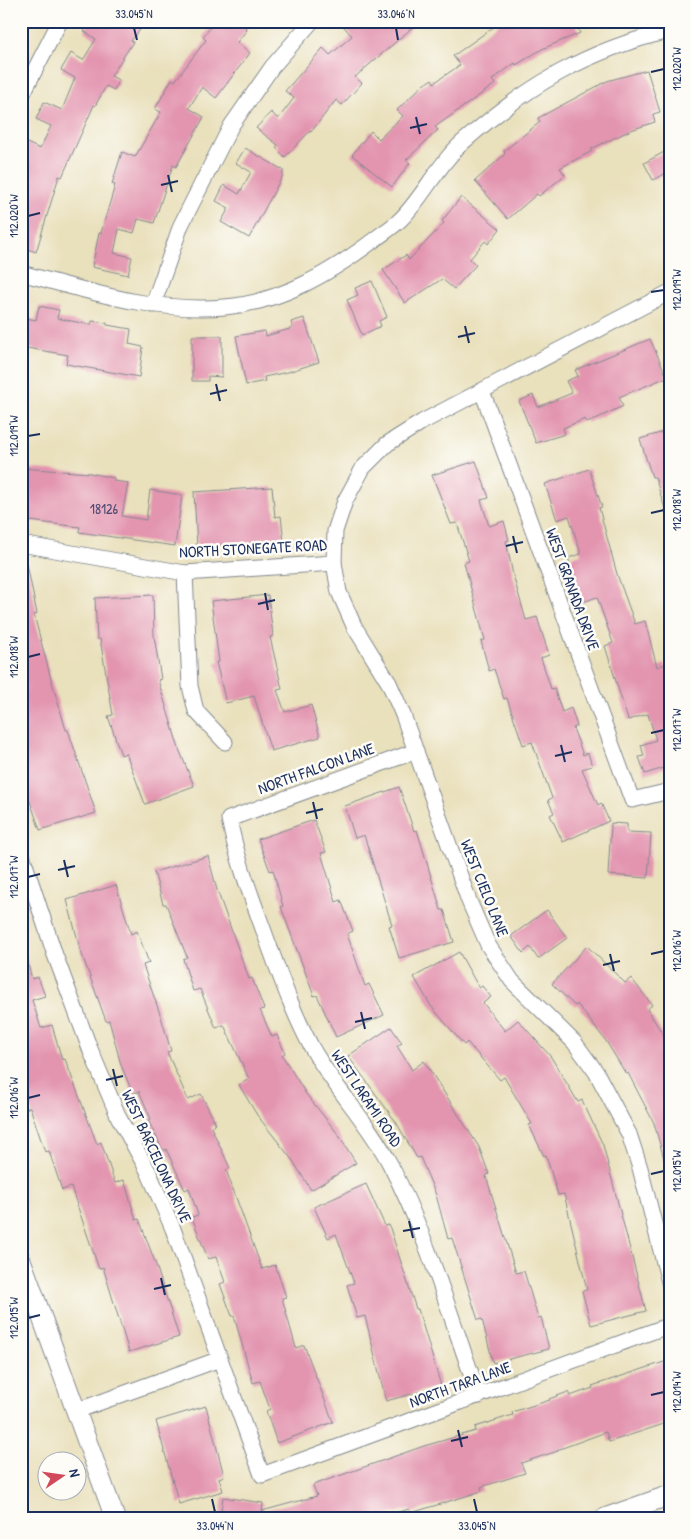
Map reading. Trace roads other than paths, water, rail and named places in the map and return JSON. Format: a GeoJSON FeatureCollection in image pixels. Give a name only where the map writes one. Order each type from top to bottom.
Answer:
{"type":"FeatureCollection","features":[{"type":"Feature","properties":{"kind":"street"},"geometry":{"type":"LineString","coordinates":[[21,97],[60,21]]}},
{"type":"Feature","properties":{"kind":"street"},"geometry":{"type":"LineString","coordinates":[[152,305],[180,225],[231,126],[272,67],[312,21]]}},
{"type":"Feature","properties":{"kind":"street"},"geometry":{"type":"LineString","coordinates":[[21,273],[126,301],[152,305],[187,308],[226,307],[271,299],[338,267],[401,219],[461,144],[530,89],[606,49],[670,31]]}},
{"type":"Feature","properties":{"kind":"street","name":"NORTH STONEGATE ROAD"},"geometry":{"type":"LineString","coordinates":[[21,544],[185,573],[334,563],[335,531],[345,501],[363,468],[387,444],[482,391],[669,293]]}},
{"type":"Feature","properties":{"kind":"street","name":"WEST GRANADA DRIVE"},"geometry":{"type":"LineString","coordinates":[[482,391],[632,800],[670,791]]}},
{"type":"Feature","properties":{"kind":"street","name":"WEST CIELO LANE"},"geometry":{"type":"LineString","coordinates":[[334,563],[339,592],[354,626],[389,683],[416,751],[469,901],[488,946],[512,981],[574,1042],[596,1072],[614,1102],[629,1134],[640,1168],[670,1286]]}},
{"type":"Feature","properties":{"kind":"street"},"geometry":{"type":"LineString","coordinates":[[185,573],[190,686],[196,711],[225,742]]}},
{"type":"Feature","properties":{"kind":"street","name":"NORTH FALCON LANE"},"geometry":{"type":"LineString","coordinates":[[229,819],[416,751]]}},
{"type":"Feature","properties":{"kind":"street","name":"WEST LARAMI ROAD"},"geometry":{"type":"LineString","coordinates":[[229,819],[236,854],[286,992],[312,1048],[337,1088],[366,1124],[390,1163],[413,1212],[479,1396]]}},
{"type":"Feature","properties":{"kind":"street","name":"WEST BARCELONA DRIVE"},"geometry":{"type":"LineString","coordinates":[[21,852],[27,892],[119,1118],[148,1171],[172,1229],[262,1475]]}},
{"type":"Feature","properties":{"kind":"street"},"geometry":{"type":"LineString","coordinates":[[21,1260],[29,1306],[76,1411],[115,1518]]}},
{"type":"Feature","properties":{"kind":"street","name":"NORTH TARA LANE"},"geometry":{"type":"LineString","coordinates":[[262,1475],[670,1325]]}},
{"type":"Feature","properties":{"kind":"street"},"geometry":{"type":"LineString","coordinates":[[76,1411],[220,1359]]}},
{"type":"Feature","properties":{"kind":"street"},"geometry":{"type":"LineString","coordinates":[[605,1518],[670,1494]]}}]}
